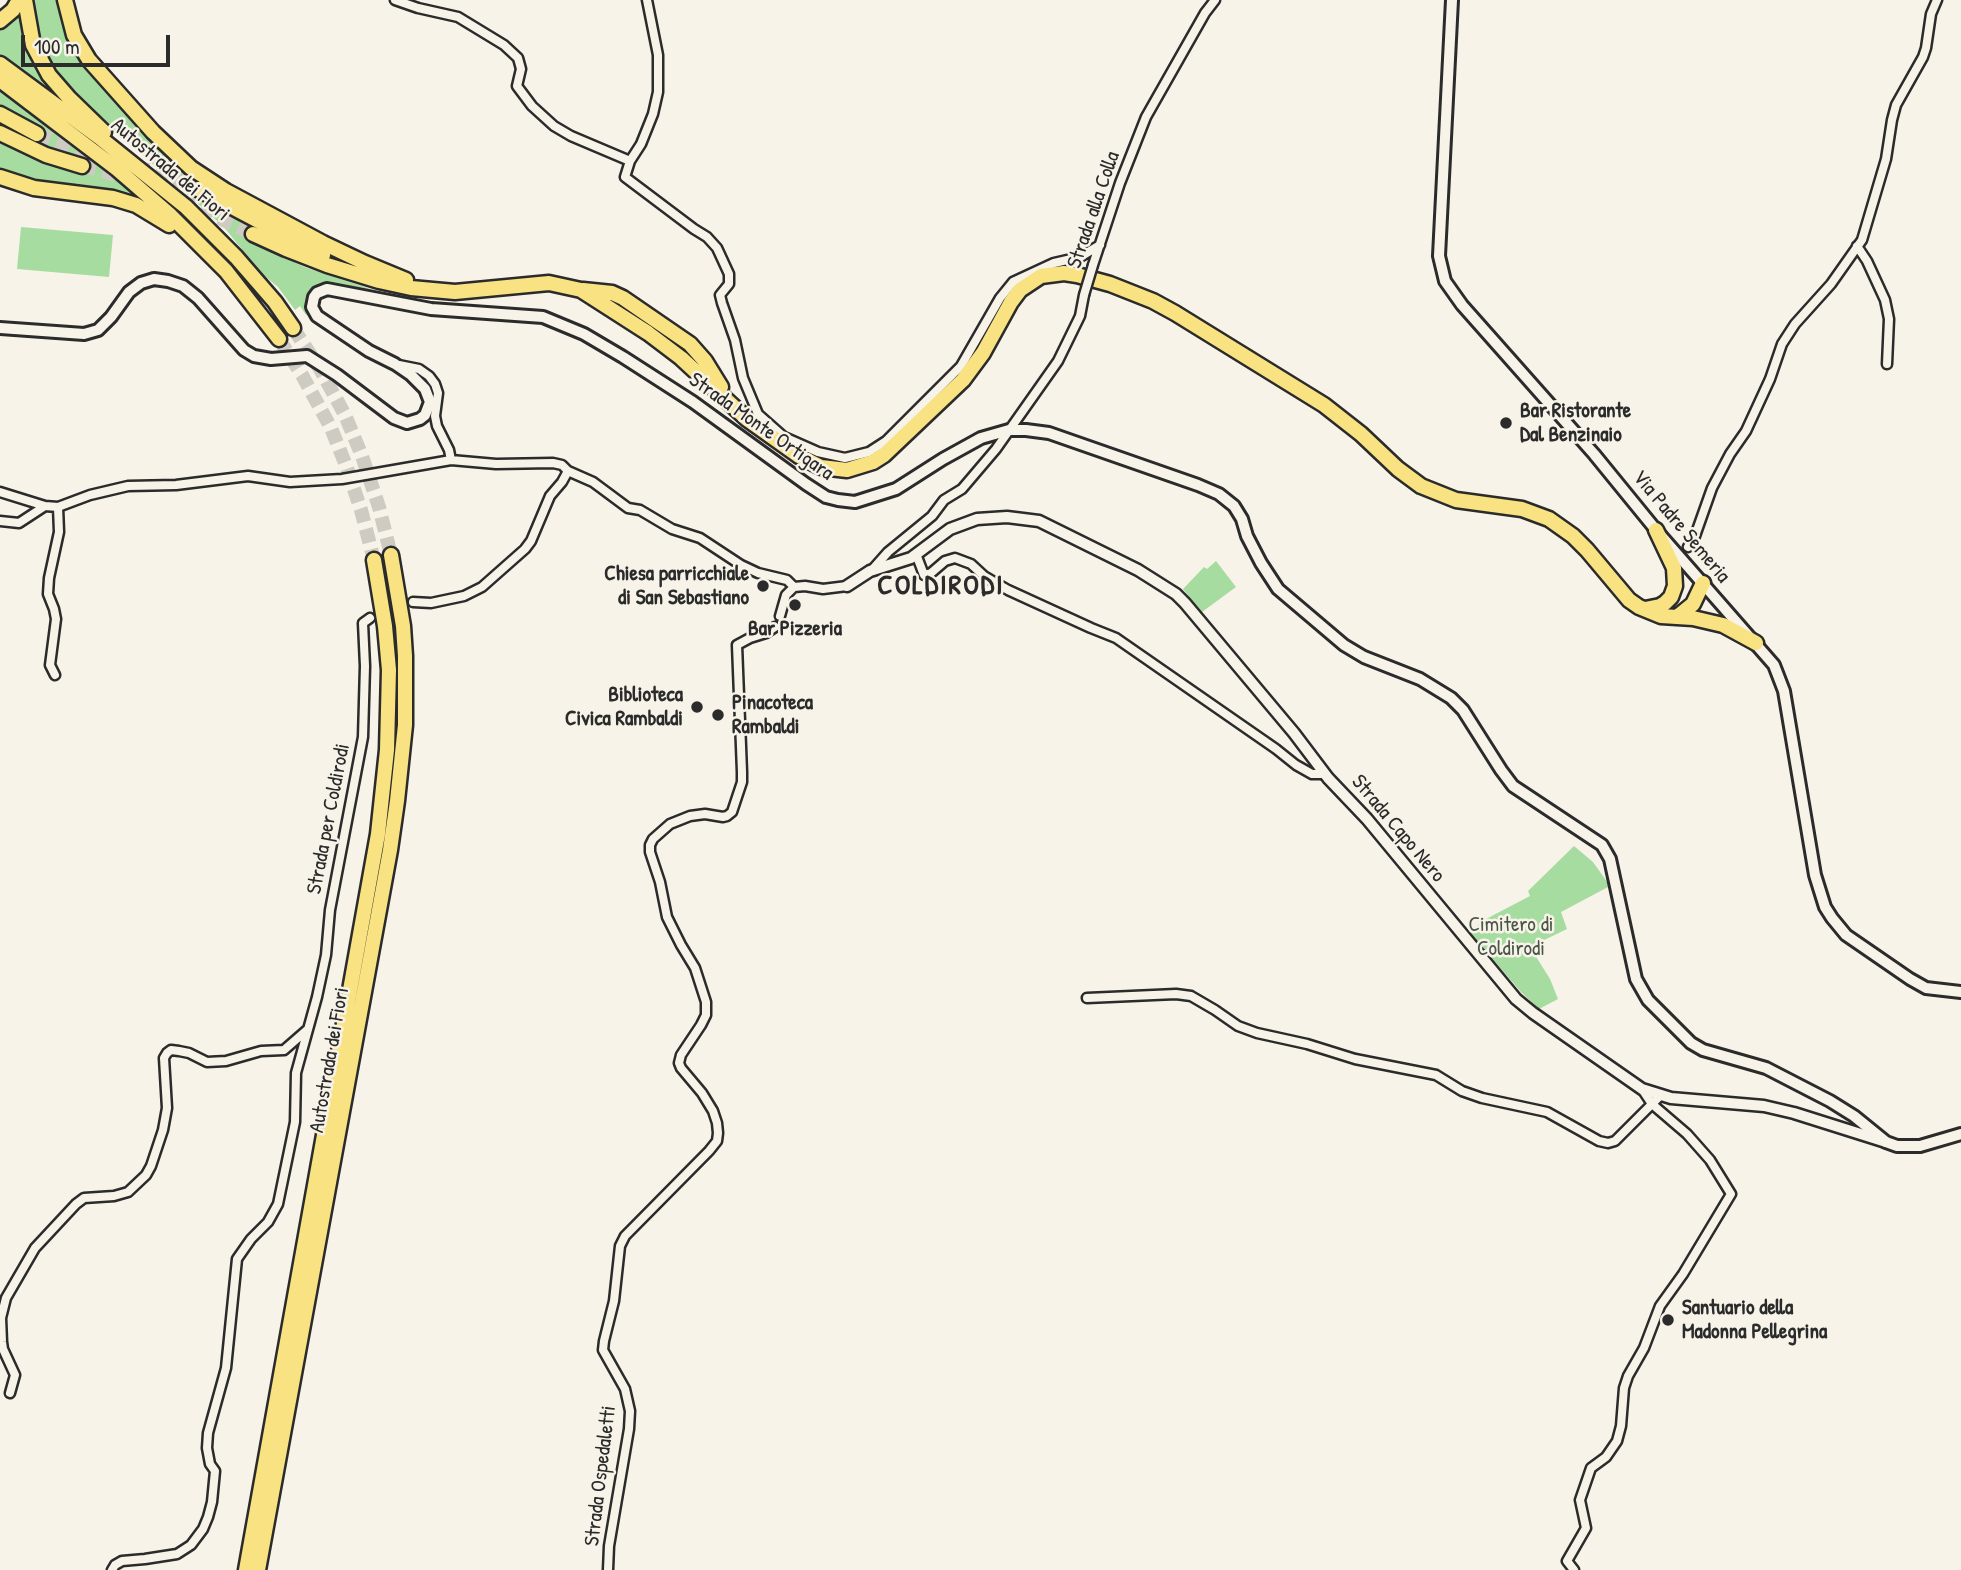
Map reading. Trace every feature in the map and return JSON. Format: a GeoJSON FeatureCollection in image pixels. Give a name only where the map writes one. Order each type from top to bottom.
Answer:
{"type":"FeatureCollection","features":[{"type":"Feature","properties":{"kind":"highway"},"geometry":{"type":"LineString","coordinates":[[0,22],[19,0]]}},
{"type":"Feature","properties":{"kind":"highway"},"geometry":{"type":"LineString","coordinates":[[25,0],[33,45],[49,75],[125,157]]}},
{"type":"Feature","properties":{"kind":"highway"},"geometry":{"type":"LineString","coordinates":[[65,0],[74,35],[89,60],[153,132],[206,180],[323,243],[434,290]]}},
{"type":"Feature","properties":{"kind":"highway","name":"Autostrada dei Fiori"},"geometry":{"type":"LineString","coordinates":[[0,64],[125,157],[211,229],[257,281],[293,328]]}},
{"type":"Feature","properties":{"kind":"highway","name":"Autostrada dei Fiori"},"geometry":{"type":"LineString","coordinates":[[0,80],[117,169],[169,214],[242,290],[279,339]]}},
{"type":"Feature","properties":{"kind":"highway"},"geometry":{"type":"LineString","coordinates":[[0,114],[37,134]]}},
{"type":"Feature","properties":{"kind":"highway"},"geometry":{"type":"LineString","coordinates":[[0,133],[46,155],[82,166]]}},
{"type":"Feature","properties":{"kind":"highway"},"geometry":{"type":"LineString","coordinates":[[0,177],[34,188],[99,195],[136,205],[205,249]]}},
{"type":"Feature","properties":{"kind":"highway"},"geometry":{"type":"LineString","coordinates":[[198,189],[365,276]]}},
{"type":"Feature","properties":{"kind":"highway"},"geometry":{"type":"LineString","coordinates":[[253,234],[306,258],[393,284],[454,292],[549,283],[612,293],[690,344],[705,362],[731,404],[760,429],[809,462],[821,467],[847,470],[873,462],[884,455],[963,380],[983,353],[1020,290],[1041,276],[1053,273],[1077,275],[1153,301],[1175,313],[1324,405],[1421,486],[1456,500],[1522,509],[1549,519],[1573,536],[1629,600],[1643,609],[1661,616],[1702,619],[1723,625],[1756,643]]}},
{"type":"Feature","properties":{"kind":"highway"},"geometry":{"type":"LineString","coordinates":[[1657,530],[1674,568],[1675,586],[1671,597]]}},
{"type":"Feature","properties":{"kind":"highway","name":"Autostrada dei Fiori"},"geometry":{"type":"LineString","coordinates":[[258,1570],[387,864],[402,767],[405,656],[391,555]]}},
{"type":"Feature","properties":{"kind":"highway","name":"Autostrada dei Fiori"},"geometry":{"type":"LineString","coordinates":[[246,1570],[381,811],[387,750],[388,670],[385,626],[374,559]]}},
{"type":"Feature","properties":{"kind":"highway"},"geometry":{"type":"LineString","coordinates":[[1643,609],[1660,606],[1683,589],[1703,583]]}},
{"type":"Feature","properties":{"kind":"highway"},"geometry":{"type":"LineString","coordinates":[[1677,617],[1693,604],[1703,583]]}},
{"type":"Feature","properties":{"kind":"main road","name":"Via Padre Semeria"},"geometry":{"type":"LineString","coordinates":[[1452,0],[1439,256],[1445,281],[1462,305],[1594,454],[1774,665],[1784,691],[1815,876],[1825,907],[1832,918],[1846,935],[1910,979],[1926,988],[1961,992]]}},
{"type":"Feature","properties":{"kind":"main road","name":"Strada Monte Ortigara"},"geometry":{"type":"LineString","coordinates":[[0,328],[84,334],[98,330],[129,292],[141,283],[154,279],[183,286],[198,298],[244,350],[254,356],[271,359],[307,356],[394,418],[407,423],[425,415],[430,402],[429,395],[395,364],[369,351],[317,317],[312,307],[317,293],[327,289],[431,309],[543,317],[584,334],[623,357],[693,402],[826,497],[855,502],[896,489],[981,438],[1009,430],[1049,433],[1219,494],[1234,506],[1261,563],[1278,589],[1343,645],[1364,657],[1420,679],[1451,698],[1513,786],[1602,845],[1610,859],[1636,979],[1648,1000],[1682,1035],[1703,1050],[1766,1068],[1830,1101],[1854,1116],[1886,1143]]}},
{"type":"Feature","properties":{"kind":"main road","name":"Strada Capo Nero"},"geometry":{"type":"LineString","coordinates":[[1886,1143],[1906,1147],[1920,1146],[1961,1135]]}},
{"type":"Feature","properties":{"kind":"street"},"geometry":{"type":"LineString","coordinates":[[395,0],[458,17],[504,45],[518,58],[521,69],[517,86],[531,106],[554,126],[571,136],[631,161]]}},
{"type":"Feature","properties":{"kind":"street"},"geometry":{"type":"LineString","coordinates":[[647,0],[658,54],[658,92],[653,114],[625,177],[707,237],[717,248],[729,274],[729,284],[720,295],[735,340],[743,378],[758,418],[784,436],[818,452],[845,458],[869,452],[886,441],[961,366],[1000,298],[1013,282],[1054,263],[1080,257],[1100,244]]}},
{"type":"Feature","properties":{"kind":"street","name":"Strada alla Colla"},"geometry":{"type":"LineString","coordinates":[[870,571],[888,552],[932,516],[944,500],[962,489],[1017,421],[1058,361],[1080,316],[1093,265],[1120,183],[1146,117],[1215,0]]}},
{"type":"Feature","properties":{"kind":"street"},"geometry":{"type":"LineString","coordinates":[[1688,547],[1695,536],[1712,488],[1746,431],[1770,379],[1782,344],[1795,324],[1831,284],[1867,226],[1886,159],[1896,106],[1923,57],[1931,14],[1937,0]]}},
{"type":"Feature","properties":{"kind":"street"},"geometry":{"type":"LineString","coordinates":[[1857,246],[1885,300],[1889,319],[1888,364]]}},
{"type":"Feature","properties":{"kind":"street"},"geometry":{"type":"LineString","coordinates":[[395,364],[419,369],[435,384],[438,393],[435,416],[437,426],[451,460]]}},
{"type":"Feature","properties":{"kind":"street"},"geometry":{"type":"LineString","coordinates":[[750,437],[762,451]]}},
{"type":"Feature","properties":{"kind":"street"},"geometry":{"type":"LineString","coordinates":[[0,492],[45,506],[58,507],[90,495],[128,486],[176,485],[248,476],[289,482],[341,479],[451,460],[496,464],[553,463],[593,482],[628,508],[640,510],[672,529],[700,538],[740,565],[758,573],[787,580],[794,587]]}},
{"type":"Feature","properties":{"kind":"street"},"geometry":{"type":"LineString","coordinates":[[413,602],[431,603],[464,596],[482,587],[531,541],[550,496],[568,471]]}},
{"type":"Feature","properties":{"kind":"street"},"geometry":{"type":"LineString","coordinates":[[0,521],[19,523],[45,506]]}},
{"type":"Feature","properties":{"kind":"street"},"geometry":{"type":"LineString","coordinates":[[55,675],[50,665],[56,619],[48,594],[59,532],[58,507]]}},
{"type":"Feature","properties":{"kind":"street","name":"Strada Capo Nero"},"geometry":{"type":"LineString","coordinates":[[847,586],[870,571],[911,558],[950,529],[976,519],[1007,517],[1038,521],[1138,570],[1176,594],[1185,603],[1325,774],[1367,819],[1516,999],[1642,1089],[1671,1098],[1764,1106],[1886,1143]]}},
{"type":"Feature","properties":{"kind":"street"},"geometry":{"type":"LineString","coordinates":[[916,554],[924,575],[931,573],[945,561],[955,558],[971,564],[984,576],[1008,590],[1116,638],[1296,765],[1312,774],[1325,774]]}},
{"type":"Feature","properties":{"kind":"street"},"geometry":{"type":"LineString","coordinates":[[780,617],[786,595],[794,587],[822,589],[847,586]]}},
{"type":"Feature","properties":{"kind":"street","name":"Strada per Coldirodi"},"geometry":{"type":"LineString","coordinates":[[112,1570],[122,1561],[177,1553],[191,1545],[208,1517],[215,1471],[210,1464],[207,1448],[208,1433],[226,1368],[237,1259],[251,1238],[268,1222],[278,1204],[295,1122],[296,1073],[324,965],[330,910],[363,737],[363,624],[370,618]]}},
{"type":"Feature","properties":{"kind":"street","name":"Strada Ospedaletti"},"geometry":{"type":"LineString","coordinates":[[608,1570],[609,1546],[630,1410],[625,1389],[603,1350],[614,1301],[620,1246],[625,1236],[709,1151],[717,1141],[718,1133],[713,1111],[679,1063],[681,1055],[706,1015],[706,1002],[695,968],[667,916],[650,845],[670,824],[690,816],[705,814],[723,817],[732,812],[743,772],[737,646],[775,627]]}},
{"type":"Feature","properties":{"kind":"street"},"geometry":{"type":"LineString","coordinates":[[1087,998],[1176,994],[1191,996],[1238,1026],[1257,1033],[1322,1048],[1354,1059],[1436,1075],[1462,1091],[1482,1098],[1547,1112],[1599,1141],[1608,1143],[1615,1141],[1661,1095]]}},
{"type":"Feature","properties":{"kind":"street"},"geometry":{"type":"LineString","coordinates":[[10,1393],[15,1375],[2,1342],[1,1318],[6,1298],[35,1248],[75,1204],[83,1198],[114,1196],[128,1192],[146,1175],[163,1130],[167,1094],[164,1060],[166,1053],[172,1050],[189,1053],[207,1062],[226,1061],[261,1051],[284,1050],[309,1028]]}},
{"type":"Feature","properties":{"kind":"street"},"geometry":{"type":"LineString","coordinates":[[1574,1570],[1567,1561],[1586,1528],[1580,1500],[1591,1468],[1606,1457],[1617,1441],[1624,1388],[1629,1376],[1644,1348],[1660,1306],[1683,1274],[1731,1194],[1710,1160],[1687,1134],[1652,1104],[1642,1089]]}},
{"type":"Feature","properties":{"kind":"green space"},"geometry":{"type":"Polygon","coordinates":[[[31,0],[60,0],[65,27],[202,183],[195,196],[254,227],[247,241],[307,268],[395,297],[320,284],[312,289],[307,298],[308,314],[306,315],[300,306],[295,310],[223,226],[58,78],[36,40],[31,0]]]}},
{"type":"Feature","properties":{"kind":"green space"},"geometry":{"type":"Polygon","coordinates":[[[21,6],[60,99],[0,56],[0,27],[21,6]]]}},
{"type":"Feature","properties":{"kind":"green space"},"geometry":{"type":"Polygon","coordinates":[[[0,91],[141,200],[34,183],[0,171],[0,138],[49,150],[0,128],[0,121],[32,139],[38,126],[0,105],[0,91]]]}},
{"type":"Feature","properties":{"kind":"green space"},"geometry":{"type":"Polygon","coordinates":[[[21,227],[113,235],[109,277],[17,269],[21,227]]]}},
{"type":"Feature","properties":{"kind":"green space"},"geometry":{"type":"Polygon","coordinates":[[[1216,561],[1236,587],[1202,612],[1183,589],[1204,567],[1207,569],[1216,561]]]}},
{"type":"Feature","properties":{"kind":"green space","name":"Cimitero di Coldirodi"},"geometry":{"type":"Polygon","coordinates":[[[1574,846],[1593,862],[1610,886],[1561,912],[1567,929],[1538,943],[1541,949],[1535,955],[1550,979],[1558,999],[1539,1009],[1469,932],[1486,919],[1530,896],[1528,891],[1574,846]]]}},
{"type":"Feature","properties":{"kind":"tunnel"},"geometry":{"type":"LineString","coordinates":[[37,134],[95,154]]}},
{"type":"Feature","properties":{"kind":"tunnel"},"geometry":{"type":"LineString","coordinates":[[82,166],[104,171],[192,205],[253,234]]}},
{"type":"Feature","properties":{"kind":"tunnel"},"geometry":{"type":"LineString","coordinates":[[135,166],[174,178],[198,189]]}},
{"type":"Feature","properties":{"kind":"tunnel"},"geometry":{"type":"LineString","coordinates":[[293,328],[320,369],[345,415],[379,507],[391,555]]}},
{"type":"Feature","properties":{"kind":"tunnel"},"geometry":{"type":"LineString","coordinates":[[279,339],[331,428],[361,510],[374,560]]}},
{"type":"Feature","properties":{"kind":"place","name":"Bar Ristorante Dal Benzinaio"},"geometry":{"type":"Point","coordinates":[1506,423]}},
{"type":"Feature","properties":{"kind":"place","name":"Chiesa parricchiale di San Sebastiano"},"geometry":{"type":"Point","coordinates":[763,586]}},
{"type":"Feature","properties":{"kind":"place","name":"Bar Pizzeria"},"geometry":{"type":"Point","coordinates":[795,605]}},
{"type":"Feature","properties":{"kind":"place","name":"Biblioteca Civica Rambaldi"},"geometry":{"type":"Point","coordinates":[697,707]}},
{"type":"Feature","properties":{"kind":"place","name":"Pinacoteca Rambaldi"},"geometry":{"type":"Point","coordinates":[718,715]}},
{"type":"Feature","properties":{"kind":"place","name":"Santuario della Madonna Pellegrina"},"geometry":{"type":"Point","coordinates":[1668,1320]}},
{"type":"Feature","properties":{"kind":"district","name":"COLDIRODI"},"geometry":{"type":"Point","coordinates":[941,587]}}]}
